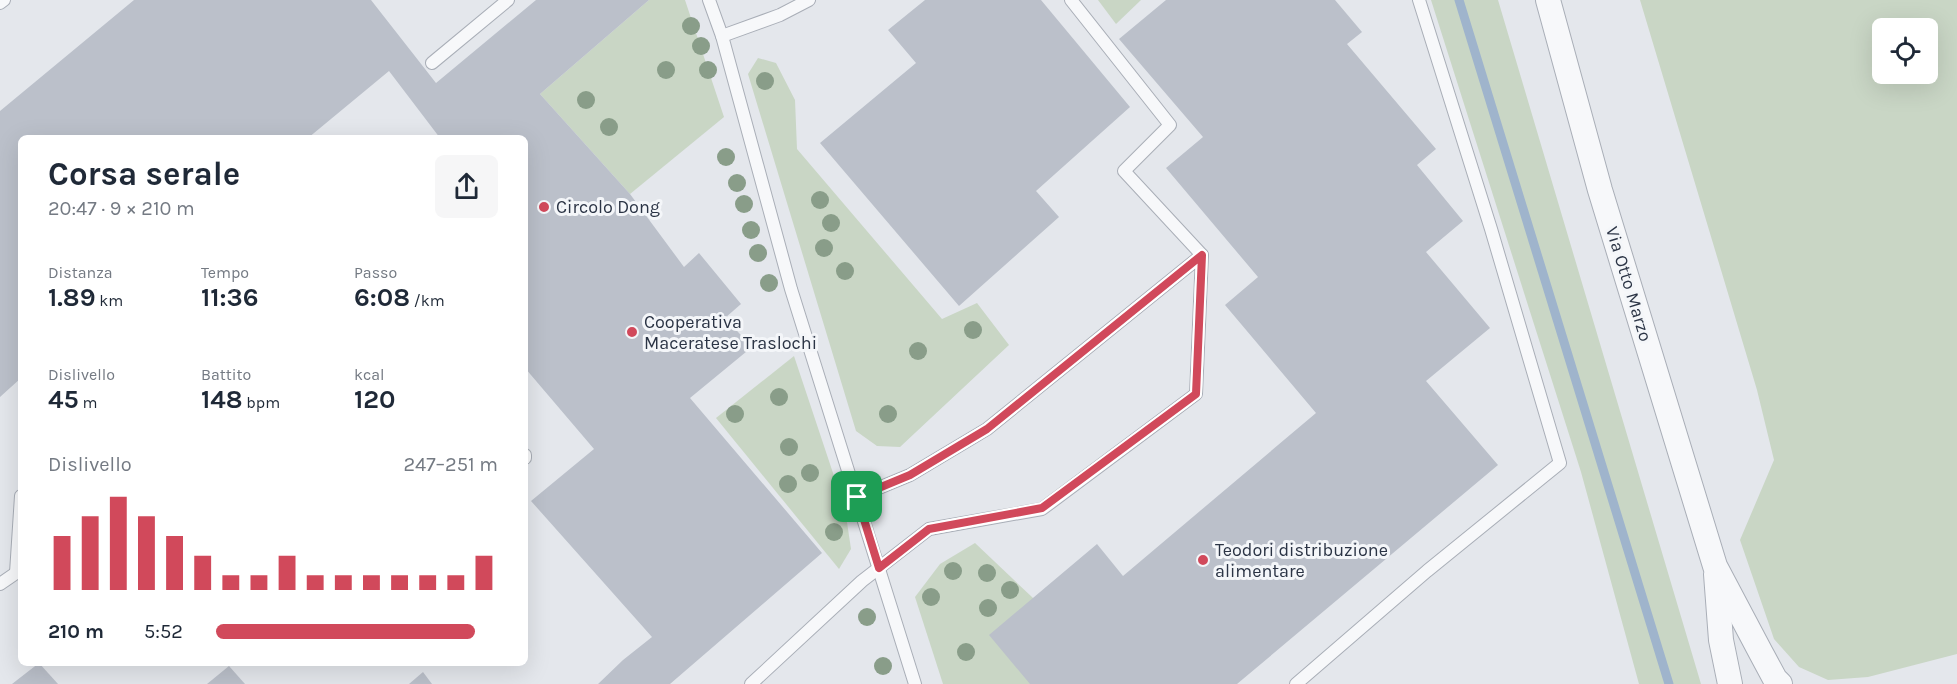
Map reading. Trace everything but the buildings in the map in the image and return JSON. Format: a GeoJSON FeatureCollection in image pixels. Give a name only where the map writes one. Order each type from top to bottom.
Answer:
{"type":"FeatureCollection","features":[{"type":"Feature","properties":{"kind":"street","name":"Via Otto Marzo"},"geometry":{"type":"LineString","coordinates":[[1548,0],[1600,190],[1715,566],[1775,679],[1780,684]]}},
{"type":"Feature","properties":{"kind":"street","name":"Via Otto Marzo"},"geometry":{"type":"LineString","coordinates":[[1715,566],[1721,640],[1730,684]]}},
{"type":"Feature","properties":{"kind":"lane"},"geometry":{"type":"LineString","coordinates":[[0,3],[4,0]]}},
{"type":"Feature","properties":{"kind":"lane"},"geometry":{"type":"LineString","coordinates":[[432,63],[508,0]]}},
{"type":"Feature","properties":{"kind":"lane"},"geometry":{"type":"LineString","coordinates":[[709,0],[722,36],[791,289],[915,684]]}},
{"type":"Feature","properties":{"kind":"lane"},"geometry":{"type":"LineString","coordinates":[[722,36],[780,15],[809,0]]}},
{"type":"Feature","properties":{"kind":"lane"},"geometry":{"type":"LineString","coordinates":[[751,684],[879,568],[929,529],[1042,508],[1196,394],[1202,255],[1124,171],[1170,125],[1071,0]]}},
{"type":"Feature","properties":{"kind":"lane"},"geometry":{"type":"LineString","coordinates":[[1296,684],[1427,571],[1560,463],[1491,229],[1419,0]]}},
{"type":"Feature","properties":{"kind":"lane"},"geometry":{"type":"LineString","coordinates":[[857,497],[910,475],[987,429],[1202,255]]}},
{"type":"Feature","properties":{"kind":"lane"},"geometry":{"type":"LineString","coordinates":[[0,584],[18,574]]}},
{"type":"Feature","properties":{"kind":"green space"},"geometry":{"type":"Polygon","coordinates":[[[649,0],[685,0],[724,117],[630,194],[540,94],[649,0]]]}},
{"type":"Feature","properties":{"kind":"green space"},"geometry":{"type":"Polygon","coordinates":[[[1098,0],[1141,0],[1116,24],[1098,0]]]}},
{"type":"Feature","properties":{"kind":"green space"},"geometry":{"type":"Polygon","coordinates":[[[1431,0],[1498,0],[1701,684],[1639,684],[1581,472],[1431,0]]]}},
{"type":"Feature","properties":{"kind":"green space"},"geometry":{"type":"Polygon","coordinates":[[[1640,0],[1957,0],[1957,654],[1868,677],[1828,680],[1799,667],[1774,639],[1740,540],[1774,460],[1757,390],[1640,0]]]}},
{"type":"Feature","properties":{"kind":"green space"},"geometry":{"type":"Polygon","coordinates":[[[758,58],[776,63],[795,100],[797,149],[942,319],[977,303],[1009,345],[900,447],[877,446],[856,431],[748,74],[758,58]]]}},
{"type":"Feature","properties":{"kind":"green space"},"geometry":{"type":"Polygon","coordinates":[[[794,356],[845,509],[851,549],[839,569],[716,418],[794,356]]]}},
{"type":"Feature","properties":{"kind":"green space"},"geometry":{"type":"Polygon","coordinates":[[[975,543],[1033,598],[1030,684],[943,684],[915,597],[940,564],[975,543]]]}},
{"type":"Feature","properties":{"kind":"waterway"},"geometry":{"type":"LineString","coordinates":[[1459,0],[1669,684]]}},
{"type":"Feature","properties":{"kind":"place","name":"Circolo Dong"},"geometry":{"type":"Point","coordinates":[544,207]}},
{"type":"Feature","properties":{"kind":"place","name":"Cooperativa Maceratese Traslochi"},"geometry":{"type":"Point","coordinates":[632,332]}},
{"type":"Feature","properties":{"kind":"place","name":"Teodori distribuzione alimentare"},"geometry":{"type":"Point","coordinates":[1203,560]}},
{"type":"Feature","properties":{"kind":"route"},"geometry":{"type":"LineString","coordinates":[[1202,255],[1196,394],[1042,508],[929,529],[879,568],[857,497],[910,475],[987,429],[1202,255]]}}]}
